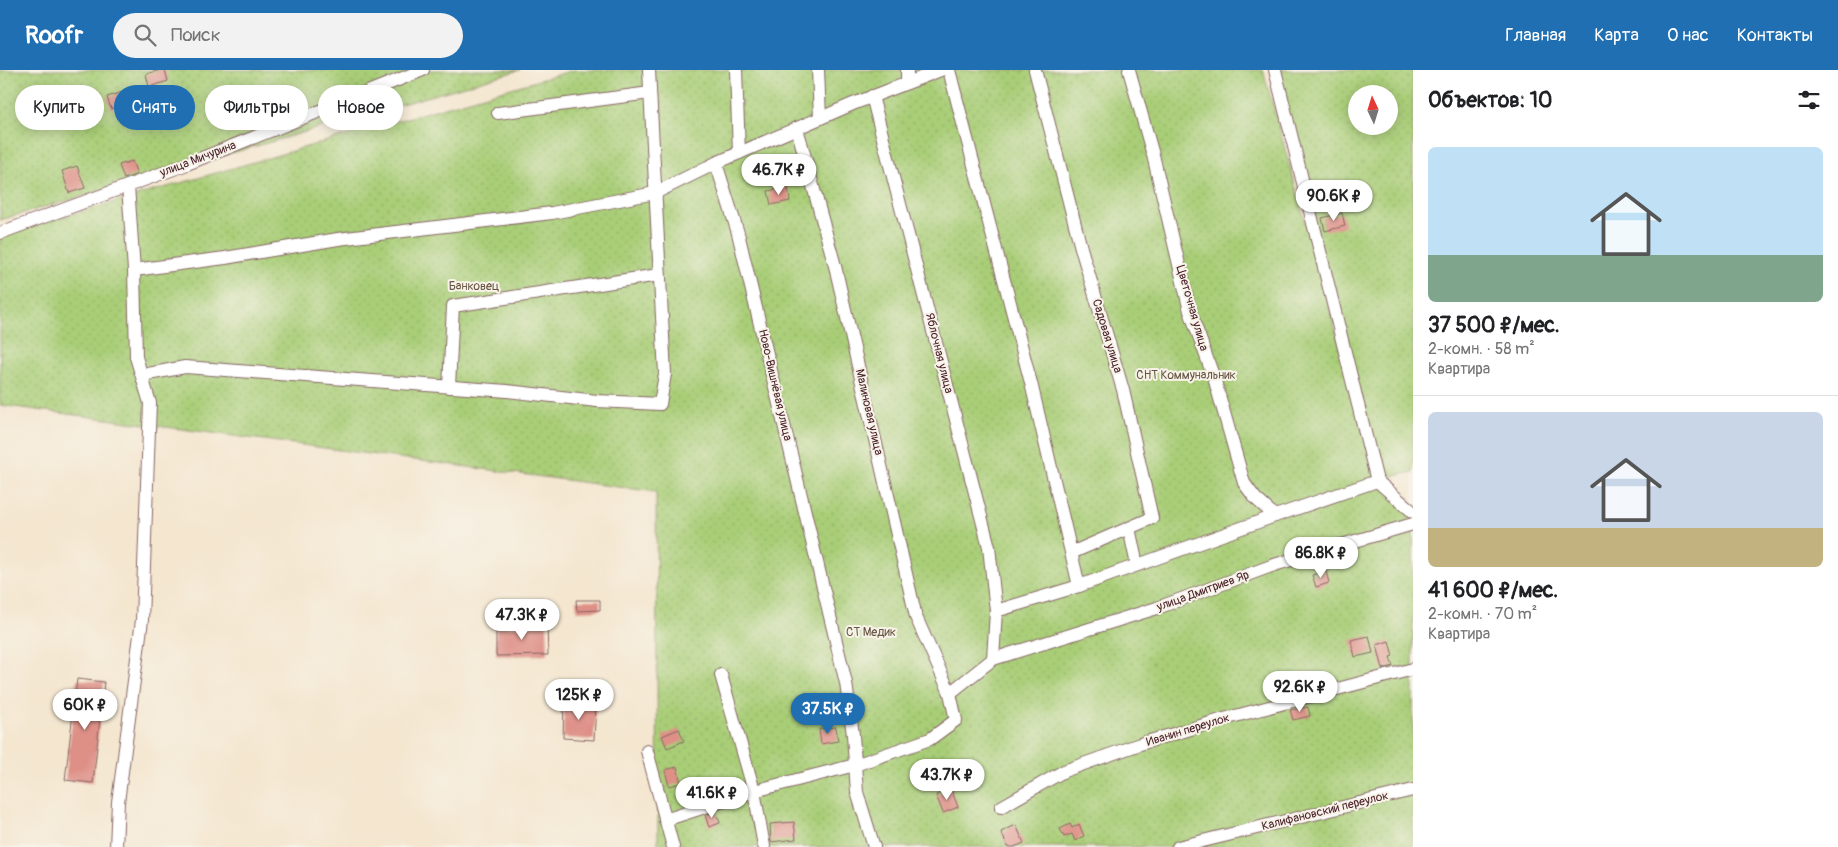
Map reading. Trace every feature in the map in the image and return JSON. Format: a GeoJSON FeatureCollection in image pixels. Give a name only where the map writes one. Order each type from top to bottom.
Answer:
{"type":"FeatureCollection","features":[{"type":"Feature","properties":{"kind":"street","name":"улица Мичурина"},"geometry":{"type":"LineString","coordinates":[[0,233],[188,164],[423,70]]}},
{"type":"Feature","properties":{"kind":"street"},"geometry":{"type":"LineString","coordinates":[[143,375],[185,367],[507,391],[597,401],[660,404],[665,374],[649,70]]}},
{"type":"Feature","properties":{"kind":"street"},"geometry":{"type":"LineString","coordinates":[[736,70],[739,153]]}},
{"type":"Feature","properties":{"kind":"street"},"geometry":{"type":"LineString","coordinates":[[818,70],[820,118]]}},
{"type":"Feature","properties":{"kind":"street"},"geometry":{"type":"LineString","coordinates":[[134,270],[225,258],[338,239],[552,213],[655,193],[716,163],[872,96],[907,76],[941,70]]}},
{"type":"Feature","properties":{"kind":"street"},"geometry":{"type":"LineString","coordinates":[[949,70],[1019,335],[1079,586]]}},
{"type":"Feature","properties":{"kind":"street","name":"Садовая улица"},"geometry":{"type":"LineString","coordinates":[[1035,70],[1081,248],[1123,390],[1152,518],[1071,553]]}},
{"type":"Feature","properties":{"kind":"street","name":"Цветочная улица"},"geometry":{"type":"LineString","coordinates":[[1128,70],[1153,155],[1190,311],[1215,380],[1244,483],[1255,498],[1275,516]]}},
{"type":"Feature","properties":{"kind":"street"},"geometry":{"type":"LineString","coordinates":[[1275,70],[1377,481],[1413,512]]}},
{"type":"Feature","properties":{"kind":"street"},"geometry":{"type":"LineString","coordinates":[[498,113],[650,93]]}},
{"type":"Feature","properties":{"kind":"street","name":"Яблочная улица"},"geometry":{"type":"LineString","coordinates":[[872,96],[989,547],[996,611]]}},
{"type":"Feature","properties":{"kind":"street","name":"Малиновая улица"},"geometry":{"type":"LineString","coordinates":[[797,128],[835,266],[916,616],[950,693]]}},
{"type":"Feature","properties":{"kind":"street","name":"Ново-Вишнёвая улица"},"geometry":{"type":"LineString","coordinates":[[716,163],[738,233],[846,684],[858,792],[874,847]]}},
{"type":"Feature","properties":{"kind":"street"},"geometry":{"type":"LineString","coordinates":[[116,847],[118,802],[142,620],[150,403],[136,357],[134,270],[128,186]]}},
{"type":"Feature","properties":{"kind":"street"},"geometry":{"type":"LineString","coordinates":[[449,387],[453,306],[660,275]]}},
{"type":"Feature","properties":{"kind":"street"},"geometry":{"type":"LineString","coordinates":[[993,658],[996,611],[1079,586],[1377,481]]}},
{"type":"Feature","properties":{"kind":"street","name":"улица Дмитриев Яр"},"geometry":{"type":"LineString","coordinates":[[950,693],[993,658],[1158,608],[1274,565],[1413,524]]}},
{"type":"Feature","properties":{"kind":"street"},"geometry":{"type":"LineString","coordinates":[[1129,528],[1137,565]]}},
{"type":"Feature","properties":{"kind":"street","name":"Иванин переулок"},"geometry":{"type":"LineString","coordinates":[[1001,807],[1064,771],[1140,744],[1224,719],[1413,668]]}},
{"type":"Feature","properties":{"kind":"street"},"geometry":{"type":"LineString","coordinates":[[721,675],[754,791],[764,846]]}},
{"type":"Feature","properties":{"kind":"street"},"geometry":{"type":"LineString","coordinates":[[665,820],[754,791],[855,765],[930,739],[956,720],[950,693]]}},
{"type":"Feature","properties":{"kind":"street"},"geometry":{"type":"LineString","coordinates":[[647,751],[673,847]]}},
{"type":"Feature","properties":{"kind":"street","name":"Калифановский переулок"},"geometry":{"type":"LineString","coordinates":[[1178,847],[1413,790]]}},
{"type":"Feature","properties":{"kind":"green space"},"geometry":{"type":"Polygon","coordinates":[[[0,70],[520,70],[403,104],[403,85],[318,85],[318,128],[0,220],[0,70]]]}},
{"type":"Feature","properties":{"kind":"green space"},"geometry":{"type":"Polygon","coordinates":[[[574,70],[1263,70],[1369,450],[1273,70],[1413,70],[1413,472],[1390,477],[1413,506],[1413,847],[658,847],[656,492],[0,405],[0,235],[365,130],[403,130],[403,119],[574,70]]]}},
{"type":"Feature","properties":{"kind":"building"},"geometry":{"type":"Polygon","coordinates":[[[165,70],[168,81],[149,85],[146,74],[165,70]]]}},
{"type":"Feature","properties":{"kind":"building"},"geometry":{"type":"Polygon","coordinates":[[[114,95],[114,108],[111,109],[107,97],[114,95]]]}},
{"type":"Feature","properties":{"kind":"building"},"geometry":{"type":"Polygon","coordinates":[[[132,161],[137,174],[124,179],[119,165],[132,161]]]}},
{"type":"Feature","properties":{"kind":"building"},"geometry":{"type":"Polygon","coordinates":[[[77,166],[85,188],[69,193],[62,171],[77,166]]]}},
{"type":"Feature","properties":{"kind":"building"},"geometry":{"type":"Polygon","coordinates":[[[788,187],[790,201],[771,205],[768,191],[788,187]]]}},
{"type":"Feature","properties":{"kind":"building"},"geometry":{"type":"Polygon","coordinates":[[[1342,213],[1345,226],[1325,231],[1322,218],[1342,213]]]}},
{"type":"Feature","properties":{"kind":"building"},"geometry":{"type":"Polygon","coordinates":[[[1326,571],[1329,583],[1316,587],[1312,575],[1326,571]]]}},
{"type":"Feature","properties":{"kind":"building"},"geometry":{"type":"Polygon","coordinates":[[[576,600],[600,600],[600,610],[577,611],[576,600]]]}},
{"type":"Feature","properties":{"kind":"building"},"geometry":{"type":"Polygon","coordinates":[[[547,625],[548,655],[496,656],[496,627],[547,625]]]}},
{"type":"Feature","properties":{"kind":"building"},"geometry":{"type":"Polygon","coordinates":[[[1369,636],[1373,653],[1355,657],[1351,640],[1369,636]]]}},
{"type":"Feature","properties":{"kind":"building"},"geometry":{"type":"Polygon","coordinates":[[[1389,641],[1393,656],[1390,657],[1393,666],[1383,669],[1377,645],[1389,641]]]}},
{"type":"Feature","properties":{"kind":"building"},"geometry":{"type":"Polygon","coordinates":[[[77,679],[104,682],[93,783],[65,780],[77,679]]]}},
{"type":"Feature","properties":{"kind":"building"},"geometry":{"type":"Polygon","coordinates":[[[564,702],[596,704],[594,740],[563,738],[564,702]]]}},
{"type":"Feature","properties":{"kind":"building"},"geometry":{"type":"Polygon","coordinates":[[[1308,707],[1310,716],[1293,720],[1290,710],[1308,707]]]}},
{"type":"Feature","properties":{"kind":"building"},"geometry":{"type":"Polygon","coordinates":[[[836,727],[838,741],[821,744],[819,729],[836,727]]]}},
{"type":"Feature","properties":{"kind":"building"},"geometry":{"type":"Polygon","coordinates":[[[679,729],[684,741],[667,748],[662,736],[679,729]]]}},
{"type":"Feature","properties":{"kind":"building"},"geometry":{"type":"Polygon","coordinates":[[[677,767],[681,783],[669,786],[665,770],[677,767]]]}},
{"type":"Feature","properties":{"kind":"building"},"geometry":{"type":"Polygon","coordinates":[[[951,789],[958,807],[943,813],[936,795],[951,789]]]}},
{"type":"Feature","properties":{"kind":"building"},"geometry":{"type":"Polygon","coordinates":[[[716,812],[720,823],[709,827],[705,815],[716,812]]]}},
{"type":"Feature","properties":{"kind":"building"},"geometry":{"type":"Polygon","coordinates":[[[794,822],[796,839],[771,842],[770,824],[794,822]]]}},
{"type":"Feature","properties":{"kind":"building"},"geometry":{"type":"Polygon","coordinates":[[[1070,824],[1072,828],[1079,824],[1084,836],[1075,841],[1072,834],[1064,837],[1060,829],[1070,824]]]}},
{"type":"Feature","properties":{"kind":"building"},"geometry":{"type":"Polygon","coordinates":[[[1016,825],[1024,843],[1008,847],[1001,832],[1016,825]]]}},
{"type":"Feature","properties":{"kind":"park label","name":"Банковец"},"geometry":{"type":"Point","coordinates":[474,286]}},
{"type":"Feature","properties":{"kind":"park label","name":"СНТ Коммунальник"},"geometry":{"type":"Point","coordinates":[1186,375]}},
{"type":"Feature","properties":{"kind":"park label","name":"СТ Медик"},"geometry":{"type":"Point","coordinates":[871,632]}}]}
